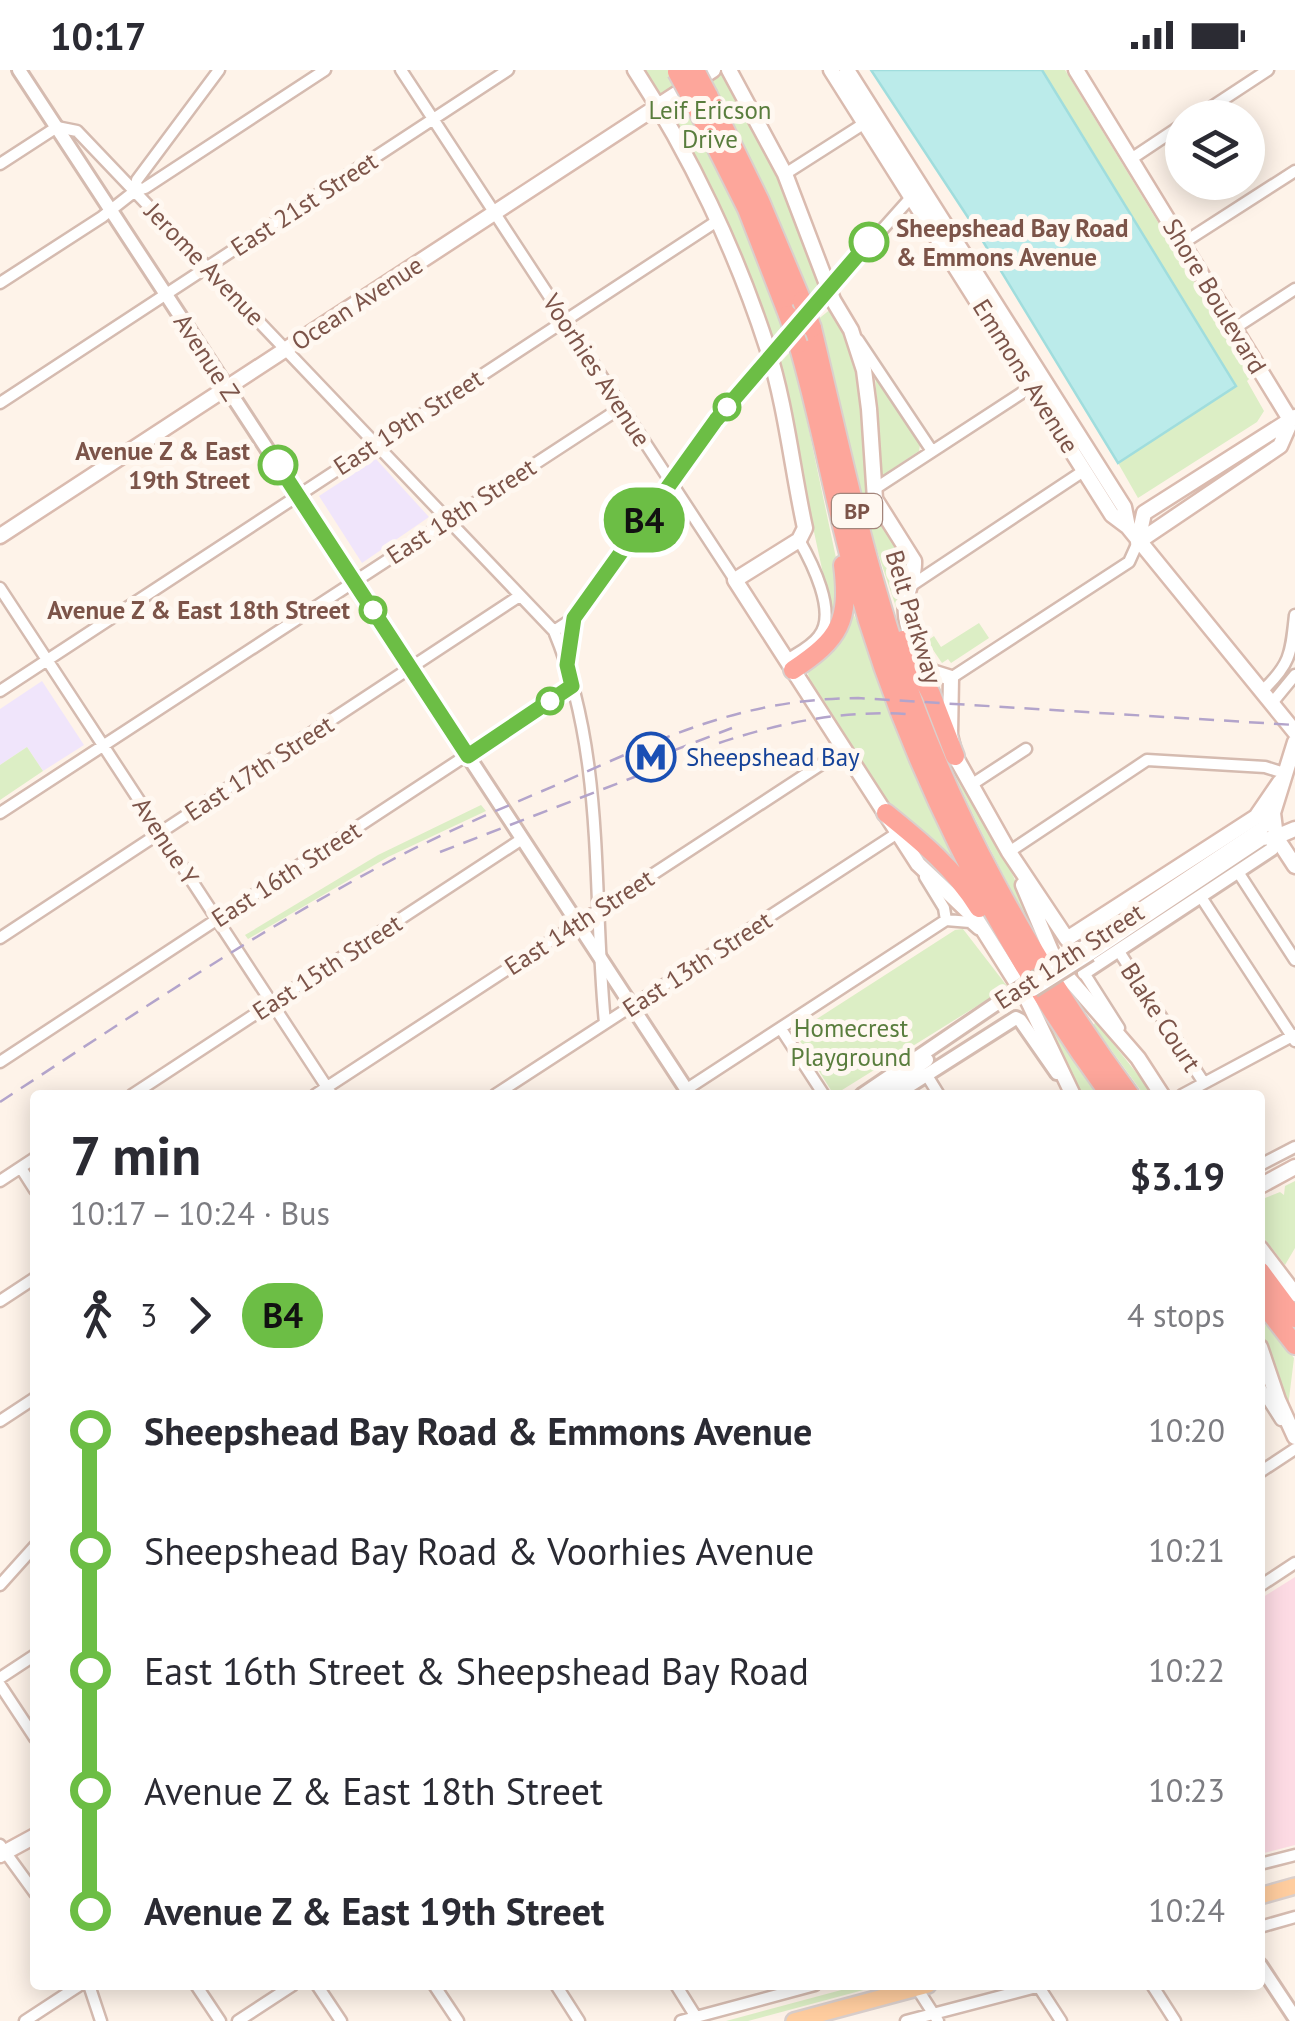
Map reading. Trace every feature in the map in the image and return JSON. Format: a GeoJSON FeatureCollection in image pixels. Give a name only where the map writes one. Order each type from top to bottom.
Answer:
{"type":"FeatureCollection","features":[{"type":"Feature","properties":{"kind":"highway","name":"Belt Parkway"},"geometry":{"type":"LineString","coordinates":[[682,70],[760,201],[802,301],[869,562],[910,692],[957,803],[1030,942],[1121,1090]]}},
{"type":"Feature","properties":{"kind":"highway","name":"Belt Parkway"},"geometry":{"type":"LineString","coordinates":[[701,99],[798,344],[874,639],[903,720],[948,823],[1008,939],[1121,1090]]}},
{"type":"Feature","properties":{"kind":"highway"},"geometry":{"type":"LineString","coordinates":[[790,665],[829,644],[845,611],[838,510]]}},
{"type":"Feature","properties":{"kind":"highway"},"geometry":{"type":"LineString","coordinates":[[869,562],[910,658],[931,694],[955,756]]}},
{"type":"Feature","properties":{"kind":"highway"},"geometry":{"type":"LineString","coordinates":[[910,658],[923,671],[932,672]]}},
{"type":"Feature","properties":{"kind":"highway"},"geometry":{"type":"LineString","coordinates":[[886,813],[943,859],[984,916],[1008,939]]}},
{"type":"Feature","properties":{"kind":"highway"},"geometry":{"type":"LineString","coordinates":[[1265,1278],[1295,1318]]}},
{"type":"Feature","properties":{"kind":"highway"},"geometry":{"type":"LineString","coordinates":[[1265,1306],[1295,1345]]}},
{"type":"Feature","properties":{"kind":"main road"},"geometry":{"type":"LineString","coordinates":[[635,70],[658,106],[716,220],[770,358],[805,526],[801,537],[735,580]]}},
{"type":"Feature","properties":{"kind":"main road","name":"Ocean Avenue"},"geometry":{"type":"LineString","coordinates":[[0,536],[713,70]]}},
{"type":"Feature","properties":{"kind":"main road"},"geometry":{"type":"LineString","coordinates":[[729,70],[785,174],[830,288],[852,330],[864,370],[873,490],[880,509],[911,553],[914,570],[905,606],[906,620],[924,662],[932,672],[951,678],[950,735],[955,756],[1009,852],[1057,965],[1138,1058],[1159,1090]]}},
{"type":"Feature","properties":{"kind":"main road","name":"Emmons Avenue"},"geometry":{"type":"LineString","coordinates":[[831,70],[871,119]]}},
{"type":"Feature","properties":{"kind":"main road","name":"Emmons Avenue"},"geometry":{"type":"LineString","coordinates":[[846,70],[871,119],[1038,383],[1124,508],[1128,527]]}},
{"type":"Feature","properties":{"kind":"main road","name":"Shore Boulevard"},"geometry":{"type":"LineString","coordinates":[[1081,72],[1294,424],[1280,446],[1138,542]]}},
{"type":"Feature","properties":{"kind":"main road","name":"Emmons Avenue"},"geometry":{"type":"LineString","coordinates":[[1038,383],[1112,514],[1128,527],[1295,732]]}},
{"type":"Feature","properties":{"kind":"main road","name":"Voorhies Avenue"},"geometry":{"type":"LineString","coordinates":[[735,580],[918,864],[968,911],[985,934],[1040,1022],[1071,1090]]}},
{"type":"Feature","properties":{"kind":"main road"},"geometry":{"type":"LineString","coordinates":[[1295,742],[1273,812],[1276,838],[1295,866]]}},
{"type":"Feature","properties":{"kind":"main road","name":"East 12th Street"},"geometry":{"type":"LineString","coordinates":[[1009,852],[1067,939],[1256,817],[1282,778]]}},
{"type":"Feature","properties":{"kind":"main road","name":"East 12th Street"},"geometry":{"type":"LineString","coordinates":[[1276,838],[1294,832]]}},
{"type":"Feature","properties":{"kind":"main road"},"geometry":{"type":"LineString","coordinates":[[1265,1183],[1295,1167]]}},
{"type":"Feature","properties":{"kind":"main road"},"geometry":{"type":"LineString","coordinates":[[1265,1255],[1295,1294]]}},
{"type":"Feature","properties":{"kind":"main road"},"geometry":{"type":"LineString","coordinates":[[1265,1362],[1295,1439]]}},
{"type":"Feature","properties":{"kind":"main road"},"geometry":{"type":"LineString","coordinates":[[2,1851],[30,1838]]}},
{"type":"Feature","properties":{"kind":"main road"},"geometry":{"type":"LineString","coordinates":[[1265,1895],[1295,1886]]}},
{"type":"Feature","properties":{"kind":"main road"},"geometry":{"type":"LineString","coordinates":[[794,2021],[906,1990]]}},
{"type":"Feature","properties":{"kind":"street","name":"Avenue Z"},"geometry":{"type":"LineString","coordinates":[[19,70],[687,1090]]}},
{"type":"Feature","properties":{"kind":"street"},"geometry":{"type":"LineString","coordinates":[[135,191],[137,180],[219,70]]}},
{"type":"Feature","properties":{"kind":"street"},"geometry":{"type":"LineString","coordinates":[[0,284],[135,191],[325,70]]}},
{"type":"Feature","properties":{"kind":"street","name":"Voorhies Avenue"},"geometry":{"type":"LineString","coordinates":[[401,70],[735,580]]}},
{"type":"Feature","properties":{"kind":"street","name":"East 21st Street"},"geometry":{"type":"LineString","coordinates":[[0,403],[508,70]]}},
{"type":"Feature","properties":{"kind":"street"},"geometry":{"type":"LineString","coordinates":[[1222,100],[1268,70]]}},
{"type":"Feature","properties":{"kind":"street"},"geometry":{"type":"LineString","coordinates":[[785,174],[871,119]]}},
{"type":"Feature","properties":{"kind":"street"},"geometry":{"type":"LineString","coordinates":[[0,164],[56,127]]}},
{"type":"Feature","properties":{"kind":"street","name":"Jerome Avenue"},"geometry":{"type":"LineString","coordinates":[[56,127],[76,131],[554,631]]}},
{"type":"Feature","properties":{"kind":"street"},"geometry":{"type":"LineString","coordinates":[[1131,159],[1165,136]]}},
{"type":"Feature","properties":{"kind":"street"},"geometry":{"type":"LineString","coordinates":[[1183,243],[1295,171]]}},
{"type":"Feature","properties":{"kind":"street"},"geometry":{"type":"LineString","coordinates":[[605,1024],[588,753],[567,665],[554,631],[574,618],[716,420],[918,192]]}},
{"type":"Feature","properties":{"kind":"street","name":"East 19th Street"},"geometry":{"type":"LineString","coordinates":[[0,691],[716,220]]}},
{"type":"Feature","properties":{"kind":"street"},"geometry":{"type":"LineString","coordinates":[[1235,328],[1295,289]]}},
{"type":"Feature","properties":{"kind":"street"},"geometry":{"type":"LineString","coordinates":[[852,330],[932,452]]}},
{"type":"Feature","properties":{"kind":"street"},"geometry":{"type":"LineString","coordinates":[[873,490],[1038,383]]}},
{"type":"Feature","properties":{"kind":"street","name":"East 18th Street"},"geometry":{"type":"LineString","coordinates":[[0,813],[622,406]]}},
{"type":"Feature","properties":{"kind":"street"},"geometry":{"type":"LineString","coordinates":[[912,585],[1085,470]]}},
{"type":"Feature","properties":{"kind":"street"},"geometry":{"type":"LineString","coordinates":[[790,665],[818,638],[825,620],[817,576],[801,537]]}},
{"type":"Feature","properties":{"kind":"street"},"geometry":{"type":"LineString","coordinates":[[951,678],[1129,562],[1138,542]]}},
{"type":"Feature","properties":{"kind":"street","name":"Avenue Y"},"geometry":{"type":"LineString","coordinates":[[0,588],[328,1090]]}},
{"type":"Feature","properties":{"kind":"street","name":"East 17th Street"},"geometry":{"type":"LineString","coordinates":[[0,938],[518,597]]}},
{"type":"Feature","properties":{"kind":"street"},"geometry":{"type":"LineString","coordinates":[[1267,697],[1290,657],[1295,614]]}},
{"type":"Feature","properties":{"kind":"street"},"geometry":{"type":"LineString","coordinates":[[567,665],[574,618]]}},
{"type":"Feature","properties":{"kind":"street"},"geometry":{"type":"LineString","coordinates":[[1267,697],[1295,675]]}},
{"type":"Feature","properties":{"kind":"street","name":"East 16th Street"},"geometry":{"type":"LineString","coordinates":[[0,1062],[572,686]]}},
{"type":"Feature","properties":{"kind":"street","name":"East 14th Street"},"geometry":{"type":"LineString","coordinates":[[330,1090],[577,922],[843,750]]}},
{"type":"Feature","properties":{"kind":"street"},"geometry":{"type":"LineString","coordinates":[[971,785],[1026,750]]}},
{"type":"Feature","properties":{"kind":"street"},"geometry":{"type":"LineString","coordinates":[[1009,852],[1147,760],[1265,767],[1282,778]]}},
{"type":"Feature","properties":{"kind":"street","name":"East 12th Street"},"geometry":{"type":"LineString","coordinates":[[1088,950],[1265,826],[1273,812]]}},
{"type":"Feature","properties":{"kind":"street","name":"East 13th Street"},"geometry":{"type":"LineString","coordinates":[[504,1090],[899,832]]}},
{"type":"Feature","properties":{"kind":"street","name":"East 15th Street"},"geometry":{"type":"LineString","coordinates":[[140,1090],[522,838]]}},
{"type":"Feature","properties":{"kind":"street","name":"East 12th Street"},"geometry":{"type":"LineString","coordinates":[[872,1090],[1262,839],[1276,838],[1272,848],[1238,872],[1084,973]]}},
{"type":"Feature","properties":{"kind":"street"},"geometry":{"type":"LineString","coordinates":[[918,864],[944,908],[946,920]]}},
{"type":"Feature","properties":{"kind":"street"},"geometry":{"type":"LineString","coordinates":[[1238,872],[1295,960]]}},
{"type":"Feature","properties":{"kind":"street"},"geometry":{"type":"LineString","coordinates":[[1191,1090],[1294,1038],[1201,896]]}},
{"type":"Feature","properties":{"kind":"street"},"geometry":{"type":"LineString","coordinates":[[691,1090],[946,920],[970,922],[985,934]]}},
{"type":"Feature","properties":{"kind":"street","name":"Blake Court"},"geometry":{"type":"LineString","coordinates":[[1118,950],[1204,1083]]}},
{"type":"Feature","properties":{"kind":"street"},"geometry":{"type":"LineString","coordinates":[[1084,973],[1138,1058]]}},
{"type":"Feature","properties":{"kind":"street","name":"East 12th Street"},"geometry":{"type":"LineString","coordinates":[[902,1090],[1009,1020],[1020,1020],[1069,1090]]}},
{"type":"Feature","properties":{"kind":"street"},"geometry":{"type":"LineString","coordinates":[[781,1029],[821,1090]]}},
{"type":"Feature","properties":{"kind":"street"},"geometry":{"type":"LineString","coordinates":[[926,1074],[936,1090]]}},
{"type":"Feature","properties":{"kind":"street"},"geometry":{"type":"LineString","coordinates":[[1265,1163],[1295,1147]]}},
{"type":"Feature","properties":{"kind":"street"},"geometry":{"type":"LineString","coordinates":[[0,1181],[30,1162]]}},
{"type":"Feature","properties":{"kind":"street"},"geometry":{"type":"LineString","coordinates":[[21,1168],[30,1182]]}},
{"type":"Feature","properties":{"kind":"street"},"geometry":{"type":"LineString","coordinates":[[0,1301],[30,1281]]}},
{"type":"Feature","properties":{"kind":"street"},"geometry":{"type":"LineString","coordinates":[[1265,1394],[1295,1439]]}},
{"type":"Feature","properties":{"kind":"street"},"geometry":{"type":"LineString","coordinates":[[0,1421],[30,1401]]}},
{"type":"Feature","properties":{"kind":"street"},"geometry":{"type":"LineString","coordinates":[[1265,1469],[1295,1449]]}},
{"type":"Feature","properties":{"kind":"street"},"geometry":{"type":"LineString","coordinates":[[0,1585],[30,1552]]}},
{"type":"Feature","properties":{"kind":"street"},"geometry":{"type":"LineString","coordinates":[[1265,1583],[1295,1563]]}},
{"type":"Feature","properties":{"kind":"street"},"geometry":{"type":"LineString","coordinates":[[30,1659],[0,1681],[30,1730]]}},
{"type":"Feature","properties":{"kind":"street"},"geometry":{"type":"LineString","coordinates":[[2,1851],[30,1887]]}},
{"type":"Feature","properties":{"kind":"street"},"geometry":{"type":"LineString","coordinates":[[1265,1863],[1295,1855]]}},
{"type":"Feature","properties":{"kind":"street"},"geometry":{"type":"LineString","coordinates":[[1265,1926],[1295,1917]]}},
{"type":"Feature","properties":{"kind":"street"},"geometry":{"type":"LineString","coordinates":[[1265,1973],[1295,2018]]}},
{"type":"Feature","properties":{"kind":"street"},"geometry":{"type":"LineString","coordinates":[[26,2021],[72,1990]]}},
{"type":"Feature","properties":{"kind":"street"},"geometry":{"type":"LineString","coordinates":[[91,1990],[101,2021]]}},
{"type":"Feature","properties":{"kind":"street"},"geometry":{"type":"LineString","coordinates":[[199,1990],[220,2021]]}},
{"type":"Feature","properties":{"kind":"street"},"geometry":{"type":"LineString","coordinates":[[238,2021],[285,1990]]}},
{"type":"Feature","properties":{"kind":"street"},"geometry":{"type":"LineString","coordinates":[[320,1990],[341,2021]]}},
{"type":"Feature","properties":{"kind":"street"},"geometry":{"type":"LineString","coordinates":[[437,1990],[458,2021]]}},
{"type":"Feature","properties":{"kind":"street"},"geometry":{"type":"LineString","coordinates":[[559,1990],[579,2021]]}},
{"type":"Feature","properties":{"kind":"street"},"geometry":{"type":"LineString","coordinates":[[679,1990],[696,2017]]}},
{"type":"Feature","properties":{"kind":"street"},"geometry":{"type":"LineString","coordinates":[[680,2021],[787,1990]]}},
{"type":"Feature","properties":{"kind":"street"},"geometry":{"type":"LineString","coordinates":[[922,1990],[936,2018]]}},
{"type":"Feature","properties":{"kind":"street"},"geometry":{"type":"LineString","coordinates":[[906,2021],[936,2018],[1029,1990]]}},
{"type":"Feature","properties":{"kind":"street"},"geometry":{"type":"LineString","coordinates":[[1044,1990],[1061,2021]]}},
{"type":"Feature","properties":{"kind":"street"},"geometry":{"type":"LineString","coordinates":[[1155,1990],[1176,2021]]}},
{"type":"Feature","properties":{"kind":"shaded area"},"geometry":{"type":"Polygon","coordinates":[[[376,459],[429,517],[362,563],[319,496],[376,459]]]}},
{"type":"Feature","properties":{"kind":"shaded area"},"geometry":{"type":"Polygon","coordinates":[[[42,681],[84,745],[43,771],[27,747],[0,765],[0,709],[42,681]]]}},
{"type":"Feature","properties":{"kind":"shaded area"},"geometry":{"type":"Polygon","coordinates":[[[1295,1577],[1295,1845],[1265,1853],[1265,1596],[1295,1577]]]}},
{"type":"Feature","properties":{"kind":"green space","name":"Leif Ericson Drive"},"geometry":{"type":"Polygon","coordinates":[[[641,70],[719,70],[779,178],[821,281],[772,338],[641,70]]]}},
{"type":"Feature","properties":{"kind":"green space"},"geometry":{"type":"Polygon","coordinates":[[[1042,70],[1065,70],[1252,376],[1247,381],[1264,411],[1257,422],[1138,498],[1118,463],[1235,385],[1042,70]]]}},
{"type":"Feature","properties":{"kind":"green space"},"geometry":{"type":"Polygon","coordinates":[[[832,308],[856,363],[869,502],[909,569],[897,610],[861,503],[816,321],[832,308]]]}},
{"type":"Feature","properties":{"kind":"green space"},"geometry":{"type":"Polygon","coordinates":[[[792,350],[843,591],[833,620],[778,365],[792,350]]]}},
{"type":"Feature","properties":{"kind":"green space"},"geometry":{"type":"Polygon","coordinates":[[[875,375],[920,445],[919,451],[882,476],[875,375]]]}},
{"type":"Feature","properties":{"kind":"green space"},"geometry":{"type":"Polygon","coordinates":[[[853,613],[964,875],[891,807],[812,687],[808,674],[813,661],[853,613]]]}},
{"type":"Feature","properties":{"kind":"green space"},"geometry":{"type":"Polygon","coordinates":[[[979,623],[989,638],[951,663],[948,659],[942,663],[927,641],[934,636],[941,647],[979,623]]]}},
{"type":"Feature","properties":{"kind":"green space"},"geometry":{"type":"Polygon","coordinates":[[[918,678],[945,751],[1011,871],[1047,953],[1080,1000],[1072,998],[1028,921],[988,845],[933,727],[916,686],[918,678]]]}},
{"type":"Feature","properties":{"kind":"green space"},"geometry":{"type":"Polygon","coordinates":[[[27,747],[43,771],[0,800],[0,765],[27,747]]]}},
{"type":"Feature","properties":{"kind":"green space"},"geometry":{"type":"Polygon","coordinates":[[[481,805],[486,811],[388,857],[248,939],[245,935],[378,855],[481,805]]]}},
{"type":"Feature","properties":{"kind":"green space","name":"Homecrest Playground"},"geometry":{"type":"Polygon","coordinates":[[[963,929],[1006,988],[842,1090],[831,1090],[795,1033],[955,930],[963,929]]]}},
{"type":"Feature","properties":{"kind":"green space"},"geometry":{"type":"Polygon","coordinates":[[[991,932],[1005,945],[1097,1090],[1078,1090],[1048,1022],[991,932]]]}},
{"type":"Feature","properties":{"kind":"green space"},"geometry":{"type":"Polygon","coordinates":[[[1096,1022],[1150,1090],[1140,1090],[1093,1025],[1096,1022]]]}},
{"type":"Feature","properties":{"kind":"green space"},"geometry":{"type":"Polygon","coordinates":[[[1295,1181],[1295,1248],[1285,1265],[1265,1239],[1265,1198],[1280,1192],[1284,1195],[1285,1186],[1295,1181]]]}},
{"type":"Feature","properties":{"kind":"green space"},"geometry":{"type":"Polygon","coordinates":[[[1265,1325],[1294,1358],[1288,1407],[1265,1342],[1265,1325]]]}},
{"type":"Feature","properties":{"kind":"green space"},"geometry":{"type":"Polygon","coordinates":[[[841,1990],[863,1990],[748,2021],[726,2021],[841,1990]]]}},
{"type":"Feature","properties":{"kind":"water"},"geometry":{"type":"Polygon","coordinates":[[[871,70],[1042,70],[1236,386],[1118,463],[973,225],[871,70]]]}},
{"type":"Feature","properties":{"kind":"railway"},"geometry":{"type":"LineString","coordinates":[[0,1102],[240,947],[388,862],[635,750],[740,713],[816,700],[858,698],[1295,725]]}},
{"type":"Feature","properties":{"kind":"railway"},"geometry":{"type":"LineString","coordinates":[[719,743],[811,720],[858,714],[906,714]]}},
{"type":"Feature","properties":{"kind":"railway"},"geometry":{"type":"LineString","coordinates":[[649,760],[732,728]]}},
{"type":"Feature","properties":{"kind":"railway"},"geometry":{"type":"LineString","coordinates":[[440,852],[668,764]]}},
{"type":"Feature","properties":{"kind":"bus line","name":"B4"},"geometry":{"type":"LineString","coordinates":[[278,465],[468,756],[572,686],[567,665],[574,618],[716,420],[869,242]]}},
{"type":"Feature","properties":{"kind":"place","name":"Sheepshead Bay Road & Emmons Avenue"},"geometry":{"type":"Point","coordinates":[869,242]}},
{"type":"Feature","properties":{"kind":"place","name":"Avenue Z & East 19th Street"},"geometry":{"type":"Point","coordinates":[278,465]}},
{"type":"Feature","properties":{"kind":"place","name":"Avenue Z & East 18th Street"},"geometry":{"type":"Point","coordinates":[373,610]}},
{"type":"Feature","properties":{"kind":"place","name":"Sheepshead Bay"},"geometry":{"type":"Point","coordinates":[651,757]}}]}
